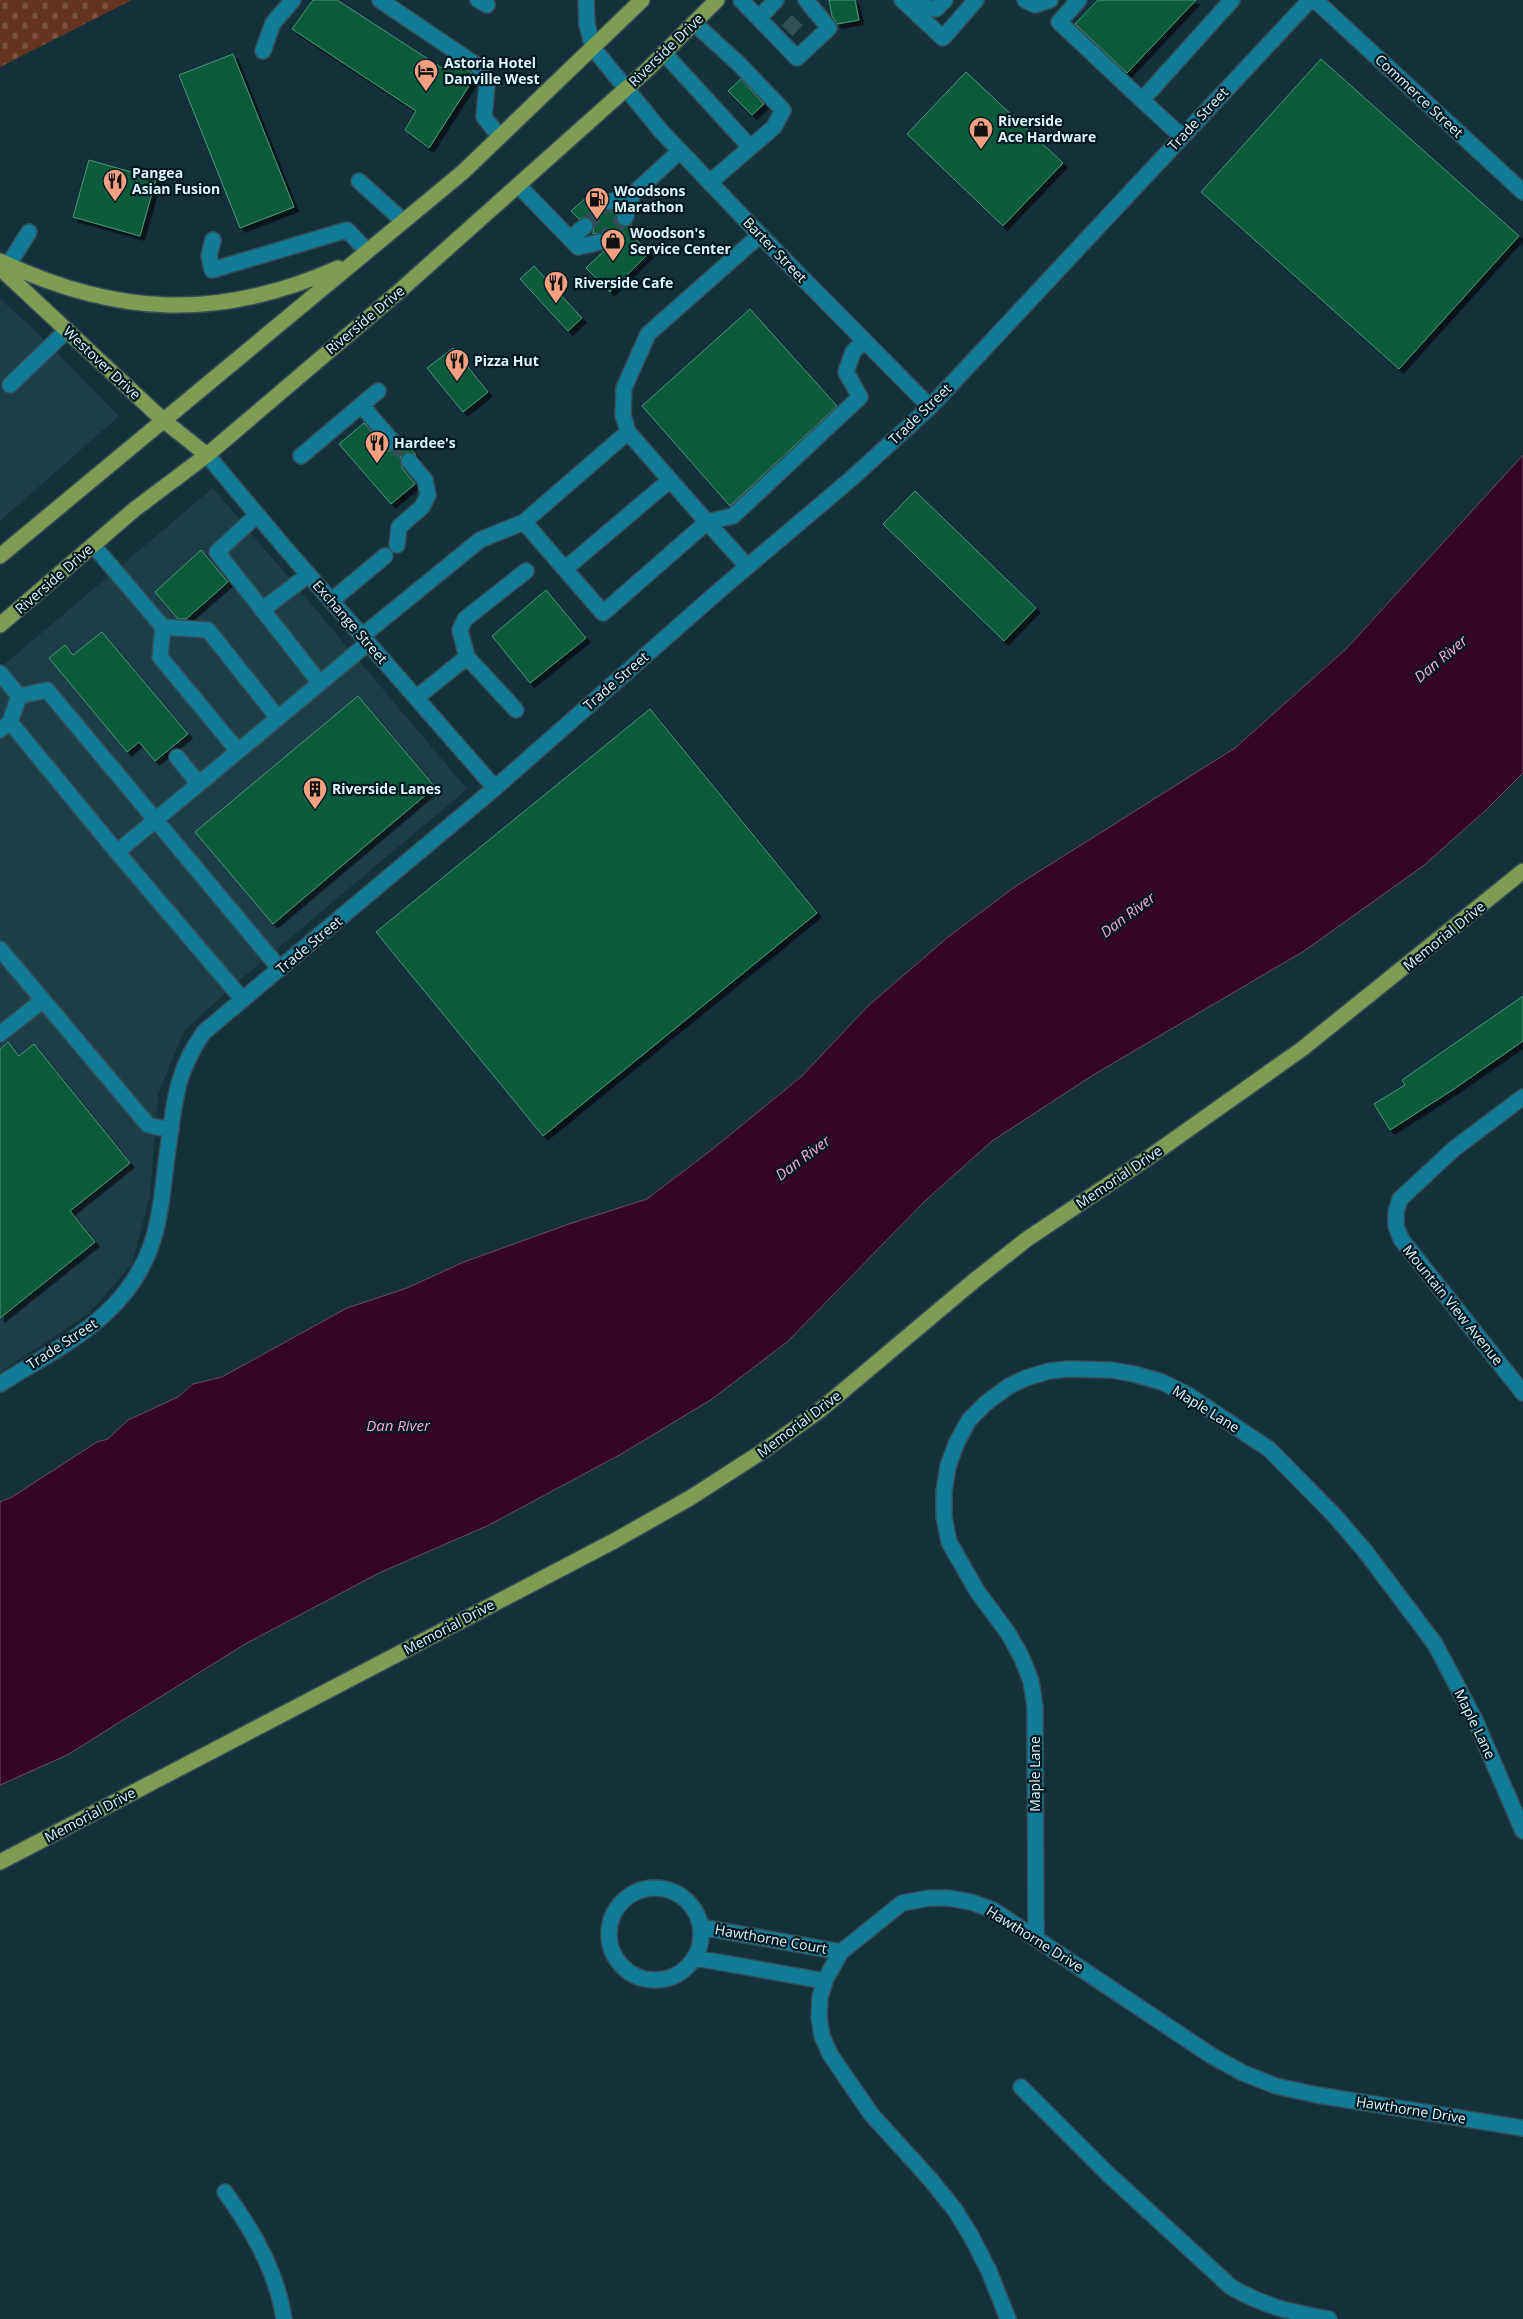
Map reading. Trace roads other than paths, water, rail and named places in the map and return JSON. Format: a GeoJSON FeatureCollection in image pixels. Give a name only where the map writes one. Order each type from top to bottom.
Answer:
{"type":"FeatureCollection","features":[{"type":"Feature","properties":{"kind":"main road"},"geometry":{"type":"LineString","coordinates":[[0,556],[463,172],[642,0]]}},
{"type":"Feature","properties":{"kind":"main road","name":"Riverside Drive"},"geometry":{"type":"LineString","coordinates":[[0,625],[135,509],[207,455],[395,295],[626,88],[717,0]]}},
{"type":"Feature","properties":{"kind":"main road"},"geometry":{"type":"LineString","coordinates":[[3,265],[70,289],[115,300],[160,306],[187,306],[231,301],[274,292],[316,278],[361,256]]}},
{"type":"Feature","properties":{"kind":"main road","name":"Westover Drive"},"geometry":{"type":"LineString","coordinates":[[3,265],[67,330],[163,420],[207,455]]}},
{"type":"Feature","properties":{"kind":"main road","name":"Memorial Drive"},"geometry":{"type":"LineString","coordinates":[[0,1862],[614,1541],[690,1498],[763,1451],[819,1411],[974,1280],[1027,1239],[1145,1160],[1302,1049],[1523,871]]}},
{"type":"Feature","properties":{"kind":"street"},"geometry":{"type":"LineString","coordinates":[[263,51],[273,22],[292,0]]}},
{"type":"Feature","properties":{"kind":"street"},"geometry":{"type":"LineString","coordinates":[[380,0],[479,67],[487,83],[484,117],[500,137]]}},
{"type":"Feature","properties":{"kind":"street"},"geometry":{"type":"LineString","coordinates":[[586,0],[587,24],[593,48]]}},
{"type":"Feature","properties":{"kind":"street"},"geometry":{"type":"LineString","coordinates":[[741,0],[759,18],[783,35],[797,58],[829,28],[806,7]]}},
{"type":"Feature","properties":{"kind":"street"},"geometry":{"type":"LineString","coordinates":[[759,18],[776,0]]}},
{"type":"Feature","properties":{"kind":"street"},"geometry":{"type":"LineString","coordinates":[[902,0],[943,38],[976,0]]}},
{"type":"Feature","properties":{"kind":"street"},"geometry":{"type":"LineString","coordinates":[[916,0],[926,7],[936,9],[945,0]]}},
{"type":"Feature","properties":{"kind":"street"},"geometry":{"type":"LineString","coordinates":[[1025,0],[1035,5],[1050,0]]}},
{"type":"Feature","properties":{"kind":"street"},"geometry":{"type":"LineString","coordinates":[[1078,0],[1059,22],[1182,136]]}},
{"type":"Feature","properties":{"kind":"street"},"geometry":{"type":"LineString","coordinates":[[1142,100],[1232,0]]}},
{"type":"Feature","properties":{"kind":"street","name":"Trade Street"},"geometry":{"type":"LineString","coordinates":[[0,1384],[97,1323],[120,1300],[134,1281],[147,1257],[156,1231],[177,1086],[191,1051],[204,1032],[496,788],[747,566],[851,479],[930,407],[1310,0]]}},
{"type":"Feature","properties":{"kind":"street","name":"Commerce Street"},"geometry":{"type":"LineString","coordinates":[[1314,0],[1523,192]]}},
{"type":"Feature","properties":{"kind":"street"},"geometry":{"type":"LineString","coordinates":[[694,23],[739,64],[784,110],[774,127],[710,182]]}},
{"type":"Feature","properties":{"kind":"street","name":"Barter Street"},"geometry":{"type":"LineString","coordinates":[[593,48],[680,151],[930,407]]}},
{"type":"Feature","properties":{"kind":"street"},"geometry":{"type":"LineString","coordinates":[[664,53],[750,147]]}},
{"type":"Feature","properties":{"kind":"street"},"geometry":{"type":"LineString","coordinates":[[610,202],[633,194],[680,151]]}},
{"type":"Feature","properties":{"kind":"street"},"geometry":{"type":"LineString","coordinates":[[359,181],[403,221]]}},
{"type":"Feature","properties":{"kind":"street"},"geometry":{"type":"LineString","coordinates":[[518,185],[578,247],[600,242]]}},
{"type":"Feature","properties":{"kind":"street"},"geometry":{"type":"LineString","coordinates":[[625,218],[633,194]]}},
{"type":"Feature","properties":{"kind":"street"},"geometry":{"type":"LineString","coordinates":[[570,239],[585,226]]}},
{"type":"Feature","properties":{"kind":"street"},"geometry":{"type":"LineString","coordinates":[[213,240],[208,256],[212,270],[347,230],[361,256]]}},
{"type":"Feature","properties":{"kind":"street"},"geometry":{"type":"LineString","coordinates":[[3,265],[29,232]]}},
{"type":"Feature","properties":{"kind":"street"},"geometry":{"type":"LineString","coordinates":[[747,566],[628,432],[623,416],[624,388],[648,334],[760,235]]}},
{"type":"Feature","properties":{"kind":"street"},"geometry":{"type":"LineString","coordinates":[[10,385],[67,330]]}},
{"type":"Feature","properties":{"kind":"street"},"geometry":{"type":"LineString","coordinates":[[524,522],[603,613],[707,522],[733,516],[860,397],[846,372],[852,352],[864,340]]}},
{"type":"Feature","properties":{"kind":"street"},"geometry":{"type":"LineString","coordinates":[[301,456],[378,391]]}},
{"type":"Feature","properties":{"kind":"street"},"geometry":{"type":"LineString","coordinates":[[361,405],[393,442]]}},
{"type":"Feature","properties":{"kind":"street"},"geometry":{"type":"LineString","coordinates":[[117,852],[320,684],[365,640],[480,540],[524,522],[628,432]]}},
{"type":"Feature","properties":{"kind":"street","name":"Exchange Street"},"geometry":{"type":"LineString","coordinates":[[207,455],[308,575],[496,788]]}},
{"type":"Feature","properties":{"kind":"street"},"geometry":{"type":"LineString","coordinates":[[397,545],[399,527],[422,508],[428,495],[425,480],[409,462]]}},
{"type":"Feature","properties":{"kind":"street"},"geometry":{"type":"LineString","coordinates":[[564,569],[670,480]]}},
{"type":"Feature","properties":{"kind":"street"},"geometry":{"type":"LineString","coordinates":[[257,515],[217,552],[320,684]]}},
{"type":"Feature","properties":{"kind":"street"},"geometry":{"type":"LineString","coordinates":[[93,545],[163,627],[208,630],[278,718]]}},
{"type":"Feature","properties":{"kind":"street"},"geometry":{"type":"LineString","coordinates":[[331,601],[385,556]]}},
{"type":"Feature","properties":{"kind":"street"},"geometry":{"type":"LineString","coordinates":[[516,710],[467,657],[460,630],[465,619],[526,571]]}},
{"type":"Feature","properties":{"kind":"street"},"geometry":{"type":"LineString","coordinates":[[262,610],[308,575]]}},
{"type":"Feature","properties":{"kind":"street"},"geometry":{"type":"LineString","coordinates":[[163,627],[160,657],[238,751]]}},
{"type":"Feature","properties":{"kind":"street"},"geometry":{"type":"LineString","coordinates":[[416,698],[467,657]]}},
{"type":"Feature","properties":{"kind":"street"},"geometry":{"type":"LineString","coordinates":[[0,673],[19,696]]}},
{"type":"Feature","properties":{"kind":"street"},"geometry":{"type":"LineString","coordinates":[[19,696],[47,690],[280,969]]}},
{"type":"Feature","properties":{"kind":"street"},"geometry":{"type":"LineString","coordinates":[[19,696],[5,726],[117,852],[243,1000]]}},
{"type":"Feature","properties":{"kind":"street"},"geometry":{"type":"LineString","coordinates":[[177,757],[199,784]]}},
{"type":"Feature","properties":{"kind":"street"},"geometry":{"type":"LineString","coordinates":[[0,949],[148,1125],[171,1130]]}},
{"type":"Feature","properties":{"kind":"street"},"geometry":{"type":"LineString","coordinates":[[0,1034],[42,1000]]}},
{"type":"Feature","properties":{"kind":"street","name":"Mountain View Avenue"},"geometry":{"type":"LineString","coordinates":[[1523,1097],[1455,1148],[1400,1199],[1396,1212],[1396,1226],[1401,1239],[1523,1393]]}},
{"type":"Feature","properties":{"kind":"street","name":"Maple Lane"},"geometry":{"type":"LineString","coordinates":[[1036,1937],[1035,1707],[1030,1681],[1021,1656],[977,1591],[949,1542],[944,1517],[944,1492],[948,1466],[957,1442],[969,1420],[986,1403],[1009,1386],[1026,1378],[1049,1371],[1068,1369],[1111,1370],[1162,1382],[1188,1396],[1269,1449],[1334,1515],[1365,1551],[1435,1644],[1475,1720],[1523,1831]]}},
{"type":"Feature","properties":{"kind":"street","name":"Hawthorne Court"},"geometry":{"type":"LineString","coordinates":[[659,1888],[674,1892],[686,1900],[696,1912],[701,1927],[702,1937],[695,1958],[685,1970],[672,1977],[657,1980],[642,1979],[628,1973],[618,1962],[611,1948],[608,1934],[611,1919],[619,1905],[630,1895],[644,1889],[659,1888]]}},
{"type":"Feature","properties":{"kind":"street","name":"Hawthorne Drive"},"geometry":{"type":"LineString","coordinates":[[1008,2319],[989,2271],[955,2210],[871,2114],[830,2054],[822,2036],[819,2017],[820,1997],[825,1981],[840,1952],[902,1904],[930,1898],[948,1898],[972,1902],[993,1910],[1212,2056],[1276,2086],[1317,2095],[1523,2128]]}},
{"type":"Feature","properties":{"kind":"street","name":"Hawthorne Court"},"geometry":{"type":"LineString","coordinates":[[701,1927],[840,1952]]}},
{"type":"Feature","properties":{"kind":"street"},"geometry":{"type":"LineString","coordinates":[[695,1958],[825,1981]]}},
{"type":"Feature","properties":{"kind":"street"},"geometry":{"type":"LineString","coordinates":[[1021,2087],[1108,2174],[1196,2257],[1231,2287],[1255,2300],[1280,2310],[1329,2319]]}},
{"type":"Feature","properties":{"kind":"street"},"geometry":{"type":"LineString","coordinates":[[225,2192],[247,2223],[268,2264],[281,2299],[284,2319]]}},
{"type":"Feature","properties":{"kind":"water","name":"Dan River"},"geometry":{"type":"Polygon","coordinates":[[[1523,455],[1523,773],[1486,810],[1423,866],[1304,951],[1093,1075],[992,1141],[926,1200],[787,1342],[712,1399],[623,1453],[489,1525],[379,1573],[245,1644],[67,1755],[0,1785],[0,1502],[12,1497],[97,1442],[108,1439],[128,1420],[178,1397],[193,1384],[222,1377],[347,1308],[407,1288],[464,1262],[569,1224],[647,1199],[714,1148],[802,1076],[868,1006],[948,937],[1016,886],[1235,748],[1347,648],[1523,455]]]}},
{"type":"Feature","properties":{"kind":"tunnel"},"geometry":{"type":"LineString","coordinates":[[787,31],[802,15]]}},
{"type":"Feature","properties":{"kind":"tunnel"},"geometry":{"type":"LineString","coordinates":[[585,226],[610,202]]}},
{"type":"Feature","properties":{"kind":"tunnel"},"geometry":{"type":"LineString","coordinates":[[600,242],[625,218]]}},
{"type":"Feature","properties":{"kind":"tunnel"},"geometry":{"type":"LineString","coordinates":[[393,442],[409,461]]}},
{"type":"Feature","properties":{"kind":"place","name":"Astoria Hotel Danville West"},"geometry":{"type":"Point","coordinates":[426,92]}},
{"type":"Feature","properties":{"kind":"place","name":"Riverside Ace Hardware"},"geometry":{"type":"Point","coordinates":[981,150]}},
{"type":"Feature","properties":{"kind":"place","name":"Pangea Asian Fusion"},"geometry":{"type":"Point","coordinates":[115,202]}},
{"type":"Feature","properties":{"kind":"place","name":"Woodsons Marathon"},"geometry":{"type":"Point","coordinates":[597,220]}},
{"type":"Feature","properties":{"kind":"place","name":"Woodson's Service Center"},"geometry":{"type":"Point","coordinates":[613,262]}},
{"type":"Feature","properties":{"kind":"place","name":"Riverside Cafe"},"geometry":{"type":"Point","coordinates":[556,304]}},
{"type":"Feature","properties":{"kind":"place","name":"Pizza Hut"},"geometry":{"type":"Point","coordinates":[457,382]}},
{"type":"Feature","properties":{"kind":"place","name":"Hardee's"},"geometry":{"type":"Point","coordinates":[377,464]}},
{"type":"Feature","properties":{"kind":"place","name":"Riverside Lanes"},"geometry":{"type":"Point","coordinates":[315,810]}}]}
